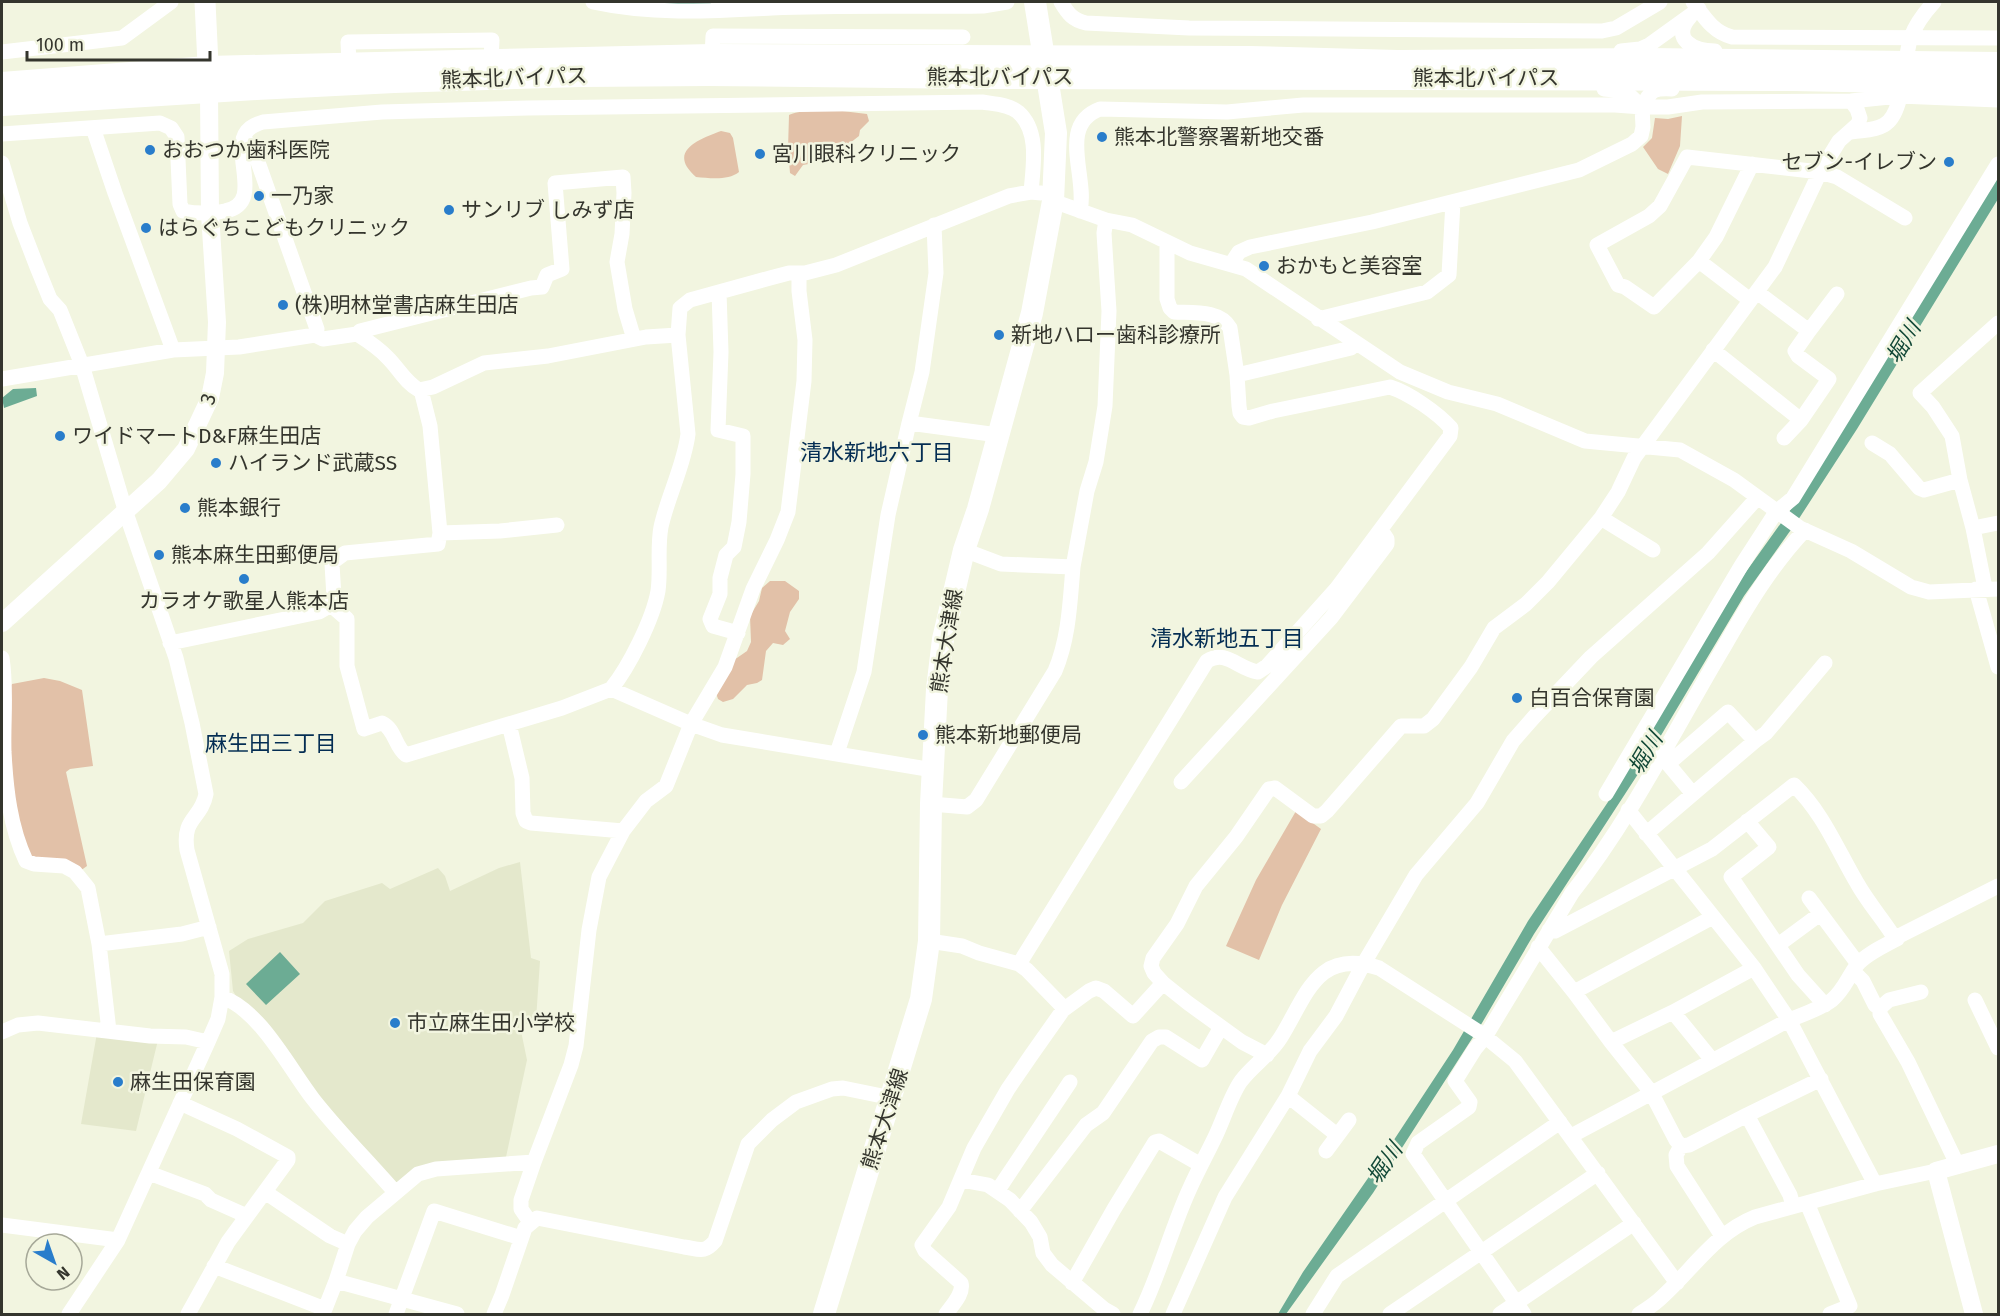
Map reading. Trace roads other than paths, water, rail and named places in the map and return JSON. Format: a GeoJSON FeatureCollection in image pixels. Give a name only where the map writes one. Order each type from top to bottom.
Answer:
{"type":"FeatureCollection","features":[{"type":"Feature","properties":{"kind":"highway","name":"熊本北バイパス"},"geometry":{"type":"LineString","coordinates":[[2,104],[348,64],[712,56],[878,46],[1044,67]]}},
{"type":"Feature","properties":{"kind":"highway","name":"熊本北バイパス"},"geometry":{"type":"LineString","coordinates":[[1863,77],[1998,64]]}},
{"type":"Feature","properties":{"kind":"highway","name":"熊本北バイパス"},"geometry":{"type":"LineString","coordinates":[[2,84],[209,80],[325,84],[580,75],[1044,67],[1500,70],[1863,77],[1998,83]]}},
{"type":"Feature","properties":{"kind":"main road"},"geometry":{"type":"LineString","coordinates":[[205,2],[209,80]]}},
{"type":"Feature","properties":{"kind":"main road","name":"熊本大津線"},"geometry":{"type":"LineString","coordinates":[[824,1314],[917,1018],[929,941],[933,770],[937,689],[943,639],[964,550],[1032,313],[1054,197],[1056,133],[1035,2]]}},
{"type":"Feature","properties":{"kind":"street"},"geometry":{"type":"LineString","coordinates":[[2,51],[122,38],[171,2]]}},
{"type":"Feature","properties":{"kind":"street"},"geometry":{"type":"LineString","coordinates":[[593,2],[631,8],[723,12],[772,8],[984,6],[1006,2]]}},
{"type":"Feature","properties":{"kind":"street"},"geometry":{"type":"LineString","coordinates":[[1061,2],[1067,13],[1075,20],[1086,24],[1189,28],[1590,31],[1609,31],[1659,2]]}},
{"type":"Feature","properties":{"kind":"street"},"geometry":{"type":"LineString","coordinates":[[1852,132],[1885,125],[1893,117],[1910,38],[1923,14],[1934,2]]}},
{"type":"Feature","properties":{"kind":"street"},"geometry":{"type":"LineString","coordinates":[[1695,8],[1720,34],[1732,37],[1998,38]]}},
{"type":"Feature","properties":{"kind":"street"},"geometry":{"type":"LineString","coordinates":[[1500,70],[1554,50],[1628,51],[1640,49],[1649,45],[1695,8]]}},
{"type":"Feature","properties":{"kind":"street"},"geometry":{"type":"LineString","coordinates":[[1695,8],[1684,24],[1682,33],[1685,41],[1699,50],[1800,51],[1863,77],[1899,96],[1998,100]]}},
{"type":"Feature","properties":{"kind":"street"},"geometry":{"type":"LineString","coordinates":[[878,46],[963,37]]}},
{"type":"Feature","properties":{"kind":"street"},"geometry":{"type":"LineString","coordinates":[[1500,70],[1541,88],[1625,91],[1642,107]]}},
{"type":"Feature","properties":{"kind":"street"},"geometry":{"type":"LineString","coordinates":[[1231,264],[1239,252],[1250,247],[1372,222],[1579,170],[1632,144],[1641,136],[1642,107],[1650,93],[1662,88],[1790,90],[1820,87],[1863,77]]}},
{"type":"Feature","properties":{"kind":"street"},"geometry":{"type":"LineString","coordinates":[[1080,211],[1082,188],[1076,142],[1077,130],[1090,113],[1100,110],[1227,112],[1303,105],[1668,107],[1863,77]]}},
{"type":"Feature","properties":{"kind":"street"},"geometry":{"type":"LineString","coordinates":[[1267,1055],[1242,1042],[1163,983],[1151,966],[1153,958],[1177,924],[1196,886],[1236,837],[1269,789],[1275,788],[1312,816],[1321,816],[1401,726],[1424,726],[1433,719],[1471,667],[1494,628],[1526,604],[1548,582],[1600,518],[1618,492],[1634,458],[1775,267],[1820,172],[1839,141],[1852,132],[1860,118],[1857,109],[1863,77]]}},
{"type":"Feature","properties":{"kind":"street","name":"3"},"geometry":{"type":"LineString","coordinates":[[2,623],[159,482],[186,449],[210,398],[215,373],[217,322],[210,214],[209,80]]}},
{"type":"Feature","properties":{"kind":"street"},"geometry":{"type":"LineString","coordinates":[[2,134],[160,123],[171,128],[177,137],[180,204],[183,211],[210,214],[235,209],[242,204],[244,192],[243,139],[248,130],[263,122],[382,112],[636,105],[982,102],[1004,106],[1018,112],[1028,125],[1033,141],[1034,161],[1031,192]]}},
{"type":"Feature","properties":{"kind":"street"},"geometry":{"type":"LineString","coordinates":[[93,128],[173,350]]}},
{"type":"Feature","properties":{"kind":"street"},"geometry":{"type":"LineString","coordinates":[[243,139],[253,148],[317,329],[315,335]]}},
{"type":"Feature","properties":{"kind":"street"},"geometry":{"type":"LineString","coordinates":[[1752,164],[1716,237],[1699,261],[1654,307],[1625,287],[1618,285],[1597,245],[1649,216],[1660,206],[1687,157],[1752,164],[1820,172],[1837,177],[1905,218]]}},
{"type":"Feature","properties":{"kind":"street"},"geometry":{"type":"LineString","coordinates":[[2,163],[20,223],[37,267],[50,299],[60,310],[82,365],[126,513],[170,643],[192,723],[206,794],[204,802],[186,830],[186,843],[222,974],[222,997],[218,1019],[208,1042],[118,1240],[69,1314]]}},
{"type":"Feature","properties":{"kind":"street"},"geometry":{"type":"LineString","coordinates":[[1606,794],[1719,601],[1777,513],[1793,498],[1998,164]]}},
{"type":"Feature","properties":{"kind":"street"},"geometry":{"type":"LineString","coordinates":[[2,379],[173,350],[239,347],[315,335],[323,339],[357,334],[360,331],[542,287],[548,275],[562,269],[555,183],[623,177],[622,234],[617,262],[634,339]]}},
{"type":"Feature","properties":{"kind":"street"},"geometry":{"type":"LineString","coordinates":[[331,605],[347,619],[347,666],[364,729],[382,723],[388,726],[401,752],[409,755],[562,708],[611,689],[631,659],[656,600],[661,527],[686,447],[688,434],[678,335],[680,308],[690,300],[780,275],[836,265],[1009,195],[1031,192],[1054,197],[1080,211],[1106,220],[1132,225],[1190,253],[1246,269],[1400,372],[1423,383],[1448,392],[1497,404],[1585,441],[1680,450],[1726,475],[1802,529],[1851,551],[1911,587],[1929,592],[1987,589]]}},
{"type":"Feature","properties":{"kind":"street"},"geometry":{"type":"LineString","coordinates":[[1318,319],[1427,292],[1449,275],[1453,202]]}},
{"type":"Feature","properties":{"kind":"street"},"geometry":{"type":"LineString","coordinates":[[932,804],[967,807],[976,800],[1055,671],[1062,653],[1067,632],[1073,567],[1087,491],[1096,462],[1105,406],[1109,311],[1104,233],[1106,220]]}},
{"type":"Feature","properties":{"kind":"street"},"geometry":{"type":"LineString","coordinates":[[837,753],[864,672],[888,515],[922,372],[936,273],[934,225]]}},
{"type":"Feature","properties":{"kind":"street"},"geometry":{"type":"LineString","coordinates":[[1019,964],[1207,661],[1215,656],[1223,657],[1250,671],[1258,672],[1267,666],[1337,588],[1450,436],[1451,428],[1444,419],[1399,390],[1390,387],[1249,418],[1240,413],[1230,328],[1219,316],[1174,312],[1170,308],[1167,299],[1167,242]]}},
{"type":"Feature","properties":{"kind":"street"},"geometry":{"type":"LineString","coordinates":[[1699,261],[1809,331]]}},
{"type":"Feature","properties":{"kind":"street"},"geometry":{"type":"LineString","coordinates":[[530,1222],[521,1209],[521,1200],[572,1065],[589,930],[599,877],[623,831],[646,801],[666,786],[691,724],[725,667],[753,589],[788,512],[804,381],[805,340],[799,273]]}},
{"type":"Feature","properties":{"kind":"street"},"geometry":{"type":"LineString","coordinates":[[719,292],[721,352],[718,430],[743,436],[743,474],[739,522],[734,547],[726,555],[720,578],[720,594],[710,619],[713,626],[738,633]]}},
{"type":"Feature","properties":{"kind":"street"},"geometry":{"type":"LineString","coordinates":[[1784,438],[1801,420],[1829,379],[1798,356],[1795,351],[1837,294]]}},
{"type":"Feature","properties":{"kind":"street"},"geometry":{"type":"LineString","coordinates":[[1998,323],[1920,393],[1952,436],[1960,480],[1987,589],[1998,667]]}},
{"type":"Feature","properties":{"kind":"street"},"geometry":{"type":"LineString","coordinates":[[357,334],[389,359],[408,384],[421,390],[433,387],[484,363],[548,356],[634,339],[678,335]]}},
{"type":"Feature","properties":{"kind":"street"},"geometry":{"type":"LineString","coordinates":[[1237,375],[1351,348],[1356,343]]}},
{"type":"Feature","properties":{"kind":"street"},"geometry":{"type":"LineString","coordinates":[[1713,350],[1801,420]]}},
{"type":"Feature","properties":{"kind":"street"},"geometry":{"type":"LineString","coordinates":[[170,643],[319,612],[331,605],[334,597],[332,564],[339,557],[351,552],[438,544],[440,533],[430,426],[421,390]]}},
{"type":"Feature","properties":{"kind":"street"},"geometry":{"type":"LineString","coordinates":[[909,423],[998,435]]}},
{"type":"Feature","properties":{"kind":"street"},"geometry":{"type":"LineString","coordinates":[[1872,443],[1890,454],[1924,490],[1960,480]]}},
{"type":"Feature","properties":{"kind":"street"},"geometry":{"type":"LineString","coordinates":[[1173,1314],[1225,1197],[1288,1096],[1310,1051],[1336,1016],[1364,963],[1416,875],[1477,803],[1513,741],[1591,657],[1708,553],[1757,498]]}},
{"type":"Feature","properties":{"kind":"street"},"geometry":{"type":"LineString","coordinates":[[1600,518],[1653,550]]}},
{"type":"Feature","properties":{"kind":"street"},"geometry":{"type":"LineString","coordinates":[[1973,528],[1998,523]]}},
{"type":"Feature","properties":{"kind":"street"},"geometry":{"type":"LineString","coordinates":[[440,533],[500,531],[557,525]]}},
{"type":"Feature","properties":{"kind":"street"},"geometry":{"type":"LineString","coordinates":[[1520,1309],[1413,1155],[1418,1143],[1469,1107],[1470,1102],[1455,1082],[1548,930],[1628,810],[1755,595],[1802,529]]}},
{"type":"Feature","properties":{"kind":"street"},"geometry":{"type":"LineString","coordinates":[[1181,782],[1331,618],[1387,544],[1387,539],[1381,530]]}},
{"type":"Feature","properties":{"kind":"street"},"geometry":{"type":"LineString","coordinates":[[964,550],[1001,564],[1073,567]]}},
{"type":"Feature","properties":{"kind":"street"},"geometry":{"type":"LineString","coordinates":[[2,658],[5,697],[4,751],[8,803],[21,851],[26,861],[34,864],[64,866],[75,872],[84,880],[88,888],[99,944],[109,1031]]}},
{"type":"Feature","properties":{"kind":"street"},"geometry":{"type":"LineString","coordinates":[[1646,834],[1766,733],[1825,663]]}},
{"type":"Feature","properties":{"kind":"street"},"geometry":{"type":"LineString","coordinates":[[611,689],[722,735],[933,770]]}},
{"type":"Feature","properties":{"kind":"street"},"geometry":{"type":"LineString","coordinates":[[1693,794],[1668,764],[1728,712],[1755,741]]}},
{"type":"Feature","properties":{"kind":"street"},"geometry":{"type":"LineString","coordinates":[[509,724],[522,778],[523,813],[526,821],[623,831]]}},
{"type":"Feature","properties":{"kind":"street"},"geometry":{"type":"LineString","coordinates":[[1548,930],[1554,931],[1712,849],[1794,785],[1825,822],[1858,886],[1892,934],[1897,937]]}},
{"type":"Feature","properties":{"kind":"street"},"geometry":{"type":"LineString","coordinates":[[1628,810],[1754,968],[1789,1020],[1875,1184]]}},
{"type":"Feature","properties":{"kind":"street"},"geometry":{"type":"LineString","coordinates":[[1747,822],[1769,848],[1731,877],[1798,975],[1825,1005]]}},
{"type":"Feature","properties":{"kind":"street"},"geometry":{"type":"LineString","coordinates":[[1571,1136],[1789,1020],[1825,1005],[1845,986],[1855,968],[1897,937],[1998,886]]}},
{"type":"Feature","properties":{"kind":"street"},"geometry":{"type":"LineString","coordinates":[[1809,898],[1855,968],[1875,1005],[1880,1008]]}},
{"type":"Feature","properties":{"kind":"street"},"geometry":{"type":"LineString","coordinates":[[1778,945],[1820,914]]}},
{"type":"Feature","properties":{"kind":"street"},"geometry":{"type":"LineString","coordinates":[[1575,993],[1713,917]]}},
{"type":"Feature","properties":{"kind":"street"},"geometry":{"type":"LineString","coordinates":[[99,944],[182,933],[209,927]]}},
{"type":"Feature","properties":{"kind":"street"},"geometry":{"type":"LineString","coordinates":[[929,941],[962,946],[1019,964],[1061,1005],[1063,1010]]}},
{"type":"Feature","properties":{"kind":"street"},"geometry":{"type":"LineString","coordinates":[[1538,947],[1651,1092],[1681,1146]]}},
{"type":"Feature","properties":{"kind":"street"},"geometry":{"type":"LineString","coordinates":[[1140,1314],[1190,1188],[1241,1081],[1281,1037],[1310,984],[1333,967],[1348,963],[1364,963],[1379,968],[1484,1035],[1515,1061],[1677,1283]]}},
{"type":"Feature","properties":{"kind":"street"},"geometry":{"type":"LineString","coordinates":[[1611,1042],[1673,1012],[1754,968]]}},
{"type":"Feature","properties":{"kind":"street"},"geometry":{"type":"LineString","coordinates":[[946,1314],[963,1287],[925,1251],[922,1245],[949,1207],[974,1148],[1008,1089],[1063,1010],[1089,991],[1096,988],[1104,991],[1133,1016],[1163,983]]}},
{"type":"Feature","properties":{"kind":"street"},"geometry":{"type":"LineString","coordinates":[[1921,992],[1889,1000],[1880,1008],[1880,1014],[1908,1062],[1958,1166]]}},
{"type":"Feature","properties":{"kind":"street"},"geometry":{"type":"LineString","coordinates":[[222,997],[232,1000],[262,1029],[313,1100],[395,1192]]}},
{"type":"Feature","properties":{"kind":"street"},"geometry":{"type":"LineString","coordinates":[[1975,1000],[1998,1048]]}},
{"type":"Feature","properties":{"kind":"street"},"geometry":{"type":"LineString","coordinates":[[1673,1012],[1712,1060]]}},
{"type":"Feature","properties":{"kind":"street"},"geometry":{"type":"LineString","coordinates":[[2,1032],[18,1025],[38,1023],[150,1036],[186,1037],[208,1042]]}},
{"type":"Feature","properties":{"kind":"street"},"geometry":{"type":"LineString","coordinates":[[1020,1211],[1086,1125],[1103,1113],[1152,1041],[1159,1037],[1166,1037],[1202,1060],[1221,1027]]}},
{"type":"Feature","properties":{"kind":"street"},"geometry":{"type":"LineString","coordinates":[[1681,1146],[1689,1145],[1821,1079]]}},
{"type":"Feature","properties":{"kind":"street"},"geometry":{"type":"LineString","coordinates":[[998,1190],[1070,1082]]}},
{"type":"Feature","properties":{"kind":"street"},"geometry":{"type":"LineString","coordinates":[[494,1314],[525,1228],[537,1218],[684,1247],[708,1249],[715,1241],[748,1144],[772,1120],[795,1102],[832,1089],[843,1088],[892,1098]]}},
{"type":"Feature","properties":{"kind":"street"},"geometry":{"type":"LineString","coordinates":[[1288,1096],[1337,1135]]}},
{"type":"Feature","properties":{"kind":"street"},"geometry":{"type":"LineString","coordinates":[[180,1103],[237,1129],[288,1157],[228,1242],[188,1314]]}},
{"type":"Feature","properties":{"kind":"street"},"geometry":{"type":"LineString","coordinates":[[1747,1115],[1790,1194],[1800,1205],[1850,1306],[1830,1314]]}},
{"type":"Feature","properties":{"kind":"street"},"geometry":{"type":"LineString","coordinates":[[1326,1150],[1349,1120]]}},
{"type":"Feature","properties":{"kind":"street"},"geometry":{"type":"LineString","coordinates":[[1313,1314],[1337,1276],[1560,1122]]}},
{"type":"Feature","properties":{"kind":"street"},"geometry":{"type":"LineString","coordinates":[[1072,1283],[1113,1209],[1155,1142],[1160,1141],[1201,1165]]}},
{"type":"Feature","properties":{"kind":"street"},"geometry":{"type":"LineString","coordinates":[[1681,1146],[1676,1155],[1677,1166],[1722,1236]]}},
{"type":"Feature","properties":{"kind":"street"},"geometry":{"type":"LineString","coordinates":[[1639,1314],[1660,1299],[1722,1236],[1746,1221],[1875,1184],[1958,1166],[1998,1154]]}},
{"type":"Feature","properties":{"kind":"street"},"geometry":{"type":"LineString","coordinates":[[214,1266],[324,1312],[348,1244],[367,1217],[418,1174],[436,1169],[534,1162]]}},
{"type":"Feature","properties":{"kind":"street"},"geometry":{"type":"LineString","coordinates":[[1936,1171],[1974,1314]]}},
{"type":"Feature","properties":{"kind":"street"},"geometry":{"type":"LineString","coordinates":[[149,1173],[205,1194],[211,1200],[247,1216]]}},
{"type":"Feature","properties":{"kind":"street"},"geometry":{"type":"LineString","coordinates":[[1390,1314],[1598,1173]]}},
{"type":"Feature","properties":{"kind":"street"},"geometry":{"type":"LineString","coordinates":[[961,1180],[982,1183],[998,1190],[1031,1222],[1040,1237],[1043,1253],[1052,1265],[1113,1314]]}},
{"type":"Feature","properties":{"kind":"street"},"geometry":{"type":"LineString","coordinates":[[265,1192],[330,1236],[348,1244]]}},
{"type":"Feature","properties":{"kind":"street"},"geometry":{"type":"LineString","coordinates":[[396,1314],[434,1211],[521,1238]]}},
{"type":"Feature","properties":{"kind":"street"},"geometry":{"type":"LineString","coordinates":[[1500,1314],[1520,1309],[1634,1223]]}},
{"type":"Feature","properties":{"kind":"street"},"geometry":{"type":"LineString","coordinates":[[2,1225],[118,1240]]}},
{"type":"Feature","properties":{"kind":"street"},"geometry":{"type":"LineString","coordinates":[[336,1281],[457,1314]]}},
{"type":"Feature","properties":{"kind":"water","name":"堀川"},"geometry":{"type":"Polygon","coordinates":[[[1998,177],[1998,199],[1857,429],[1800,517],[1744,596],[1638,774],[1534,934],[1482,1023],[1373,1193],[1286,1314],[1278,1314],[1303,1272],[1453,1050],[1528,921],[1614,793],[1743,576],[1791,509],[1837,438],[1998,177]]]}},
{"type":"Feature","properties":{"kind":"water"},"geometry":{"type":"Polygon","coordinates":[[[36,388],[37,396],[4,408],[2,398],[13,389],[36,388]]]}},
{"type":"Feature","properties":{"kind":"water"},"geometry":{"type":"Polygon","coordinates":[[[280,952],[300,974],[266,1005],[246,984],[280,952]]]}},
{"type":"Feature","properties":{"kind":"waterway"},"geometry":{"type":"LineString","coordinates":[[641,2],[709,3]]}},
{"type":"Feature","properties":{"kind":"place","name":"熊本北警察署新地交番"},"geometry":{"type":"Point","coordinates":[1102,137]}},
{"type":"Feature","properties":{"kind":"place","name":"おおつか歯科医院"},"geometry":{"type":"Point","coordinates":[150,150]}},
{"type":"Feature","properties":{"kind":"place","name":"宮川眼科クリニック"},"geometry":{"type":"Point","coordinates":[760,154]}},
{"type":"Feature","properties":{"kind":"place","name":"セブン-イレブン"},"geometry":{"type":"Point","coordinates":[1949,162]}},
{"type":"Feature","properties":{"kind":"place","name":"一乃家"},"geometry":{"type":"Point","coordinates":[259,196]}},
{"type":"Feature","properties":{"kind":"place","name":"サンリブ しみず店"},"geometry":{"type":"Point","coordinates":[449,210]}},
{"type":"Feature","properties":{"kind":"place","name":"はらぐちこどもクリニック"},"geometry":{"type":"Point","coordinates":[146,228]}},
{"type":"Feature","properties":{"kind":"place","name":"おかもと美容室"},"geometry":{"type":"Point","coordinates":[1264,266]}},
{"type":"Feature","properties":{"kind":"place","name":"(株)明林堂書店麻生田店"},"geometry":{"type":"Point","coordinates":[283,305]}},
{"type":"Feature","properties":{"kind":"place","name":"新地ハロー歯科診療所"},"geometry":{"type":"Point","coordinates":[999,335]}},
{"type":"Feature","properties":{"kind":"place","name":"ワイドマートD&F麻生田店"},"geometry":{"type":"Point","coordinates":[60,436]}},
{"type":"Feature","properties":{"kind":"place","name":"ハイランド武蔵SS"},"geometry":{"type":"Point","coordinates":[216,463]}},
{"type":"Feature","properties":{"kind":"place","name":"熊本銀行"},"geometry":{"type":"Point","coordinates":[185,508]}},
{"type":"Feature","properties":{"kind":"place","name":"熊本麻生田郵便局"},"geometry":{"type":"Point","coordinates":[159,555]}},
{"type":"Feature","properties":{"kind":"place","name":"カラオケ歌星人熊本店"},"geometry":{"type":"Point","coordinates":[244,579]}},
{"type":"Feature","properties":{"kind":"place","name":"白百合保育園"},"geometry":{"type":"Point","coordinates":[1517,698]}},
{"type":"Feature","properties":{"kind":"place","name":"熊本新地郵便局"},"geometry":{"type":"Point","coordinates":[923,735]}},
{"type":"Feature","properties":{"kind":"place","name":"市立麻生田小学校"},"geometry":{"type":"Point","coordinates":[395,1023]}},
{"type":"Feature","properties":{"kind":"place","name":"麻生田保育園"},"geometry":{"type":"Point","coordinates":[118,1082]}},
{"type":"Feature","properties":{"kind":"district","name":"清水新地六丁目"},"geometry":{"type":"Point","coordinates":[877,452]}},
{"type":"Feature","properties":{"kind":"district","name":"清水新地五丁目"},"geometry":{"type":"Point","coordinates":[1227,638]}},
{"type":"Feature","properties":{"kind":"district","name":"麻生田三丁目"},"geometry":{"type":"Point","coordinates":[271,743]}}]}
